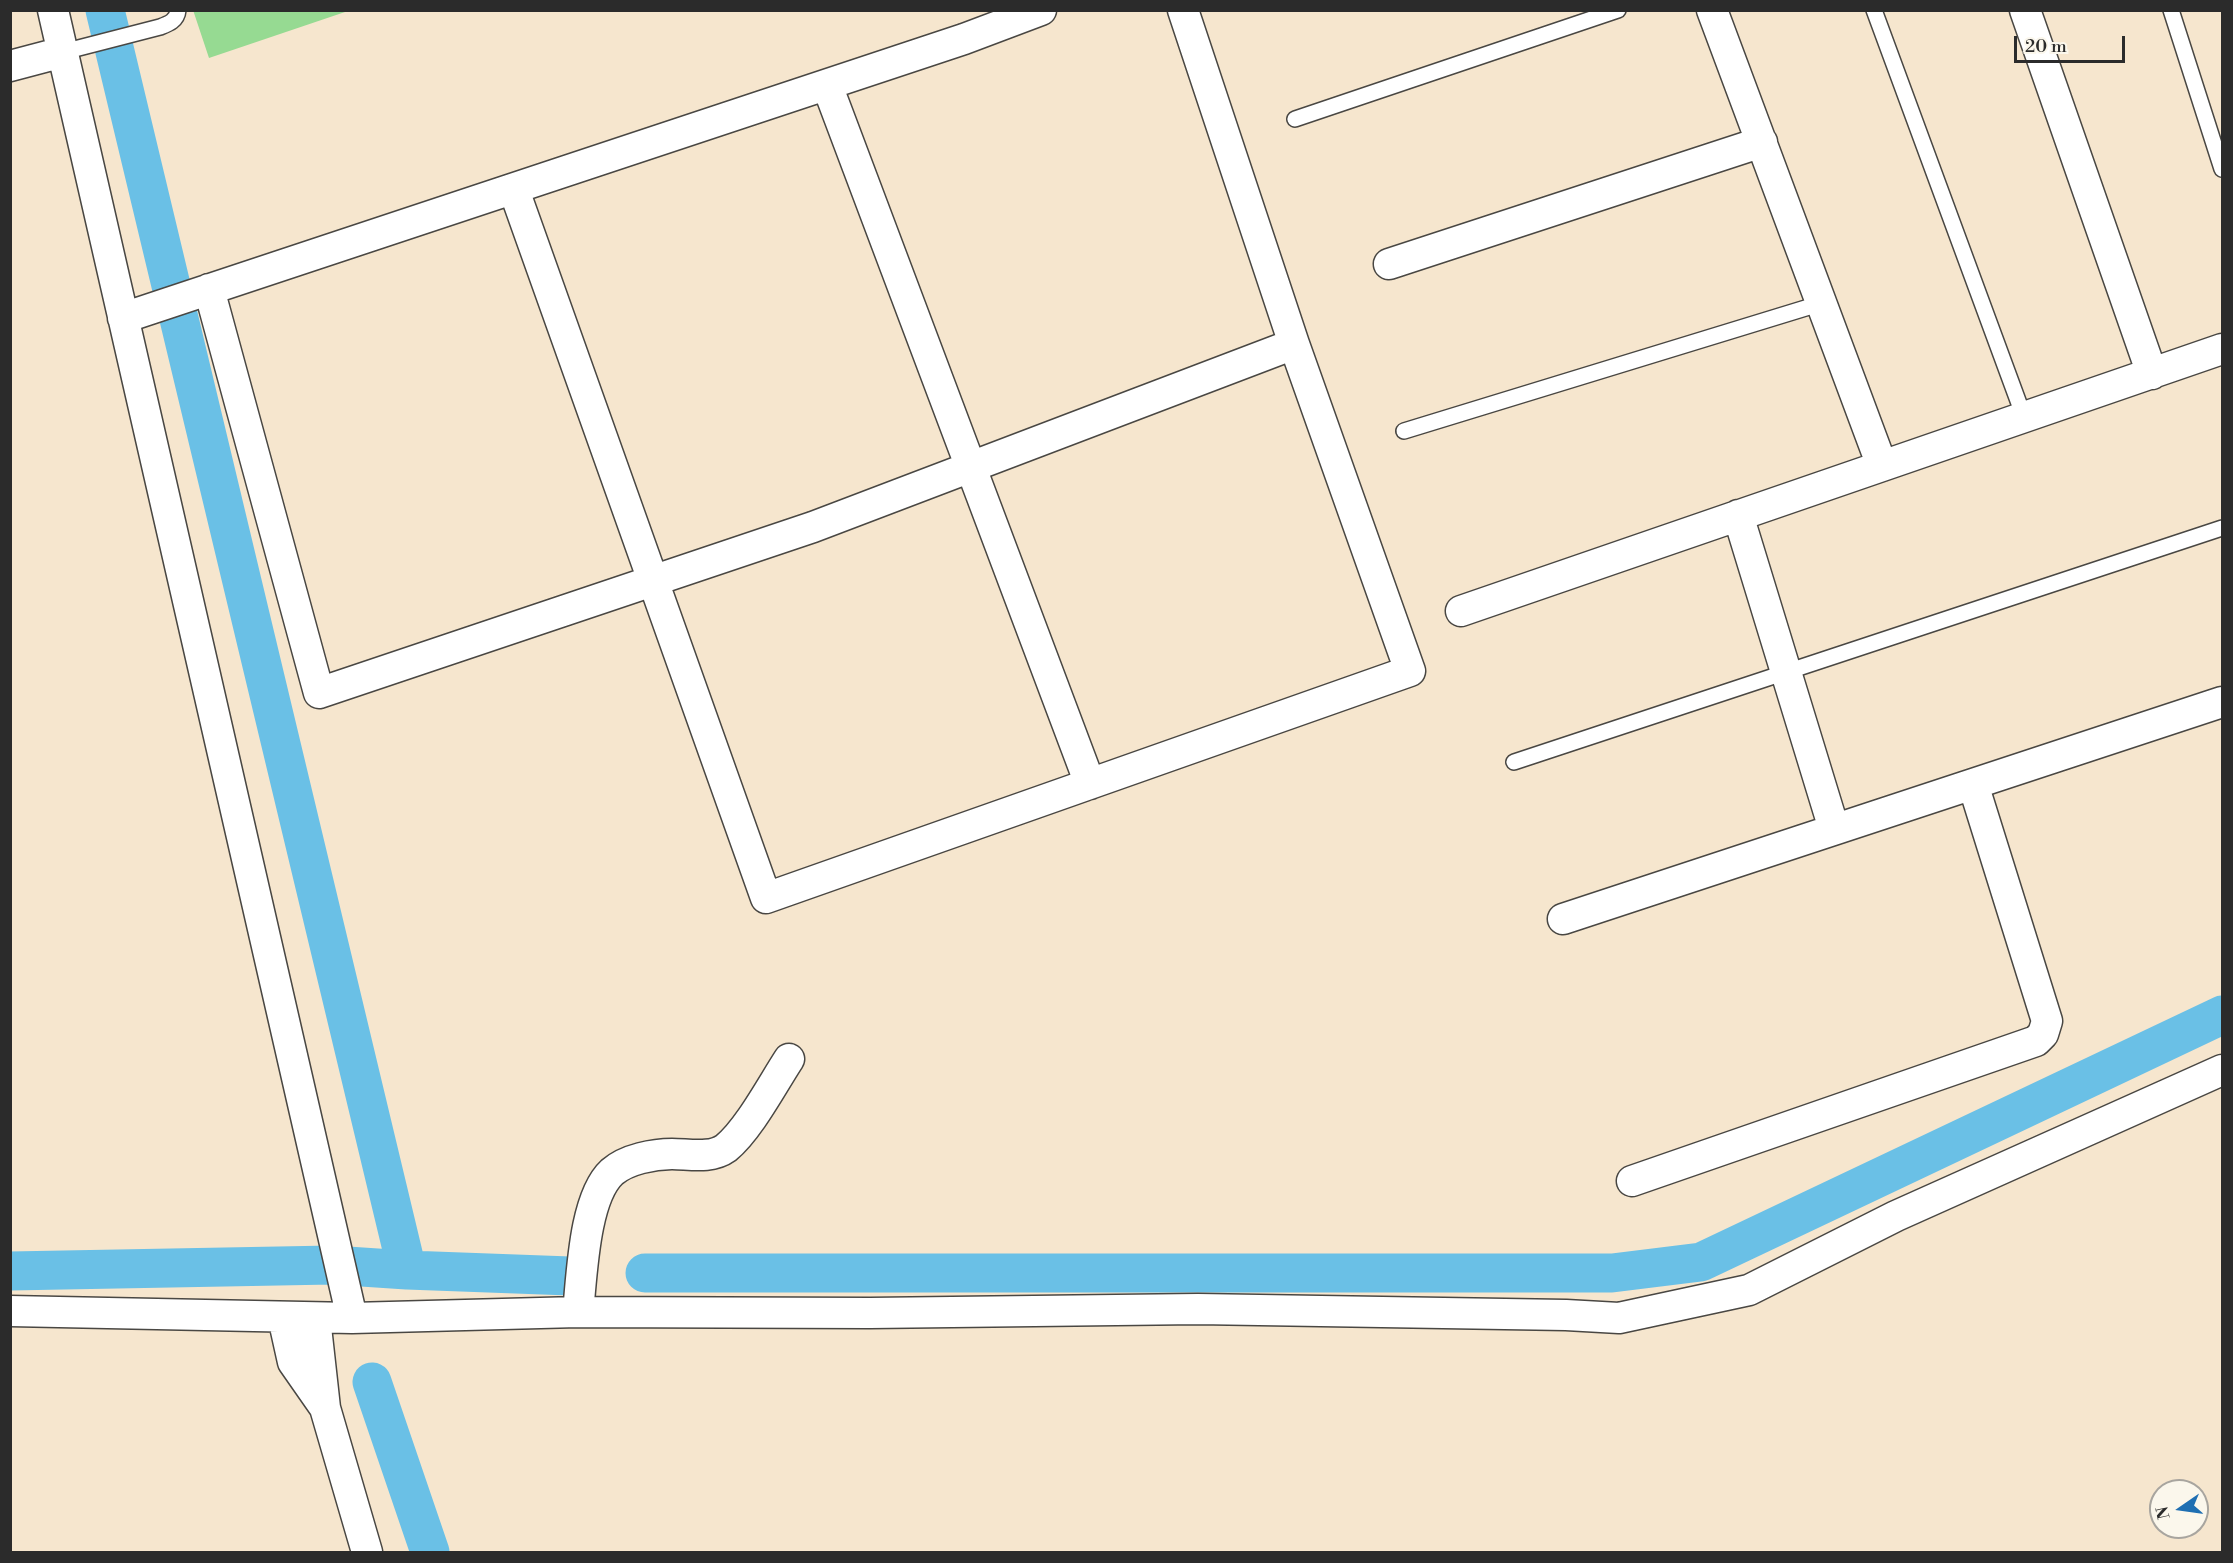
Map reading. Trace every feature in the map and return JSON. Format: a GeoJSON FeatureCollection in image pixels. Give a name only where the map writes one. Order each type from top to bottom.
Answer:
{"type":"FeatureCollection","features":[{"type":"Feature","properties":{"kind":"street"},"geometry":{"type":"LineString","coordinates":[[53,10],[350,1307]]}},
{"type":"Feature","properties":{"kind":"street"},"geometry":{"type":"LineString","coordinates":[[123,318],[827,85],[964,39],[1041,10]]}},
{"type":"Feature","properties":{"kind":"street"},"geometry":{"type":"LineString","coordinates":[[514,189],[766,898],[1410,671],[1294,344],[1184,10]]}},
{"type":"Feature","properties":{"kind":"street"},"geometry":{"type":"LineString","coordinates":[[1712,10],[1882,466]]}},
{"type":"Feature","properties":{"kind":"street"},"geometry":{"type":"LineString","coordinates":[[2025,10],[2152,374]]}},
{"type":"Feature","properties":{"kind":"street"},"geometry":{"type":"LineString","coordinates":[[10,66],[63,52]]}},
{"type":"Feature","properties":{"kind":"street"},"geometry":{"type":"LineString","coordinates":[[827,85],[1090,784]]}},
{"type":"Feature","properties":{"kind":"street"},"geometry":{"type":"LineString","coordinates":[[1389,264],[1762,142]]}},
{"type":"Feature","properties":{"kind":"street"},"geometry":{"type":"LineString","coordinates":[[199,292],[319,693],[813,527],[1294,344]]}},
{"type":"Feature","properties":{"kind":"street"},"geometry":{"type":"LineString","coordinates":[[1461,611],[2223,350]]}},
{"type":"Feature","properties":{"kind":"street"},"geometry":{"type":"LineString","coordinates":[[1738,515],[1834,829]]}},
{"type":"Feature","properties":{"kind":"street"},"geometry":{"type":"LineString","coordinates":[[1563,919],[2223,702]]}},
{"type":"Feature","properties":{"kind":"street"},"geometry":{"type":"LineString","coordinates":[[1632,1181],[2036,1041],[2043,1034],[2047,1021],[1973,783]]}},
{"type":"Feature","properties":{"kind":"street"},"geometry":{"type":"LineString","coordinates":[[578,1312],[585,1247],[595,1199],[612,1172],[643,1156],[704,1155],[724,1149],[746,1126],[789,1059]]}},
{"type":"Feature","properties":{"kind":"street"},"geometry":{"type":"LineString","coordinates":[[10,1311],[315,1318],[350,1307],[578,1312],[870,1313],[1198,1309],[1566,1315],[1619,1318],[1749,1290],[1896,1216],[2223,1070]]}},
{"type":"Feature","properties":{"kind":"street"},"geometry":{"type":"LineString","coordinates":[[283,1317],[293,1362],[325,1408]]}},
{"type":"Feature","properties":{"kind":"street"},"geometry":{"type":"LineString","coordinates":[[315,1318],[325,1408],[367,1552]]}},
{"type":"Feature","properties":{"kind":"lane"},"geometry":{"type":"LineString","coordinates":[[63,52],[171,23],[178,14],[178,10]]}},
{"type":"Feature","properties":{"kind":"lane"},"geometry":{"type":"LineString","coordinates":[[1295,119],[1618,10]]}},
{"type":"Feature","properties":{"kind":"lane"},"geometry":{"type":"LineString","coordinates":[[1874,10],[2024,417]]}},
{"type":"Feature","properties":{"kind":"lane"},"geometry":{"type":"LineString","coordinates":[[2171,10],[2223,169]]}},
{"type":"Feature","properties":{"kind":"lane"},"geometry":{"type":"LineString","coordinates":[[1404,431],[1821,303]]}},
{"type":"Feature","properties":{"kind":"lane"},"geometry":{"type":"LineString","coordinates":[[1514,762],[2223,528]]}},
{"type":"Feature","properties":{"kind":"green space"},"geometry":{"type":"Polygon","coordinates":[[[193,10],[348,10],[348,11],[209,58],[193,10]]]}},
{"type":"Feature","properties":{"kind":"waterway"},"geometry":{"type":"LineString","coordinates":[[105,10],[407,1270]]}},
{"type":"Feature","properties":{"kind":"waterway"},"geometry":{"type":"LineString","coordinates":[[645,1273],[1612,1273],[1701,1262],[2222,1015]]}},
{"type":"Feature","properties":{"kind":"waterway"},"geometry":{"type":"LineString","coordinates":[[10,1271],[332,1265],[570,1276]]}},
{"type":"Feature","properties":{"kind":"waterway"},"geometry":{"type":"LineString","coordinates":[[372,1382],[430,1552]]}}]}
